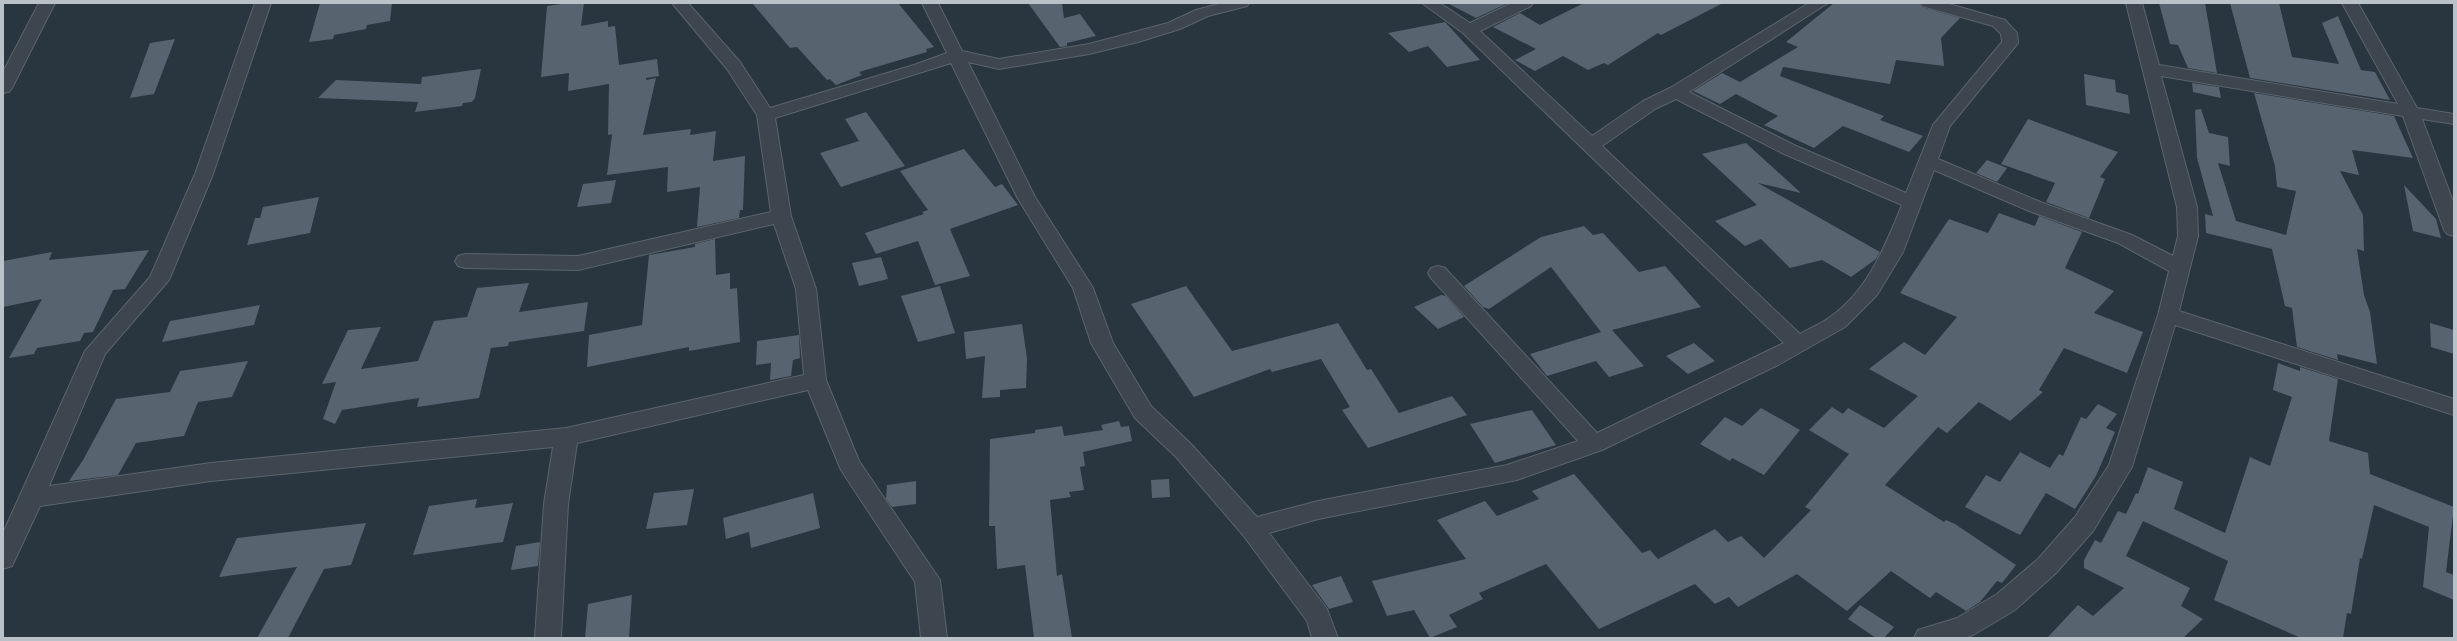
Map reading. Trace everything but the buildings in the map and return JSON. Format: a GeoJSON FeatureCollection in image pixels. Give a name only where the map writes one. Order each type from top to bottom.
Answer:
{"type":"FeatureCollection","features":[{"type":"Feature","properties":{"kind":"street"},"geometry":{"type":"LineString","coordinates":[[3,88],[46,3]]}},
{"type":"Feature","properties":{"kind":"street"},"geometry":{"type":"LineString","coordinates":[[3,559],[32,498],[96,351],[159,280],[204,174],[263,3]]}},
{"type":"Feature","properties":{"kind":"street"},"geometry":{"type":"LineString","coordinates":[[680,3],[734,66],[766,115],[781,216],[806,289],[816,380],[849,464],[927,580],[934,638]]}},
{"type":"Feature","properties":{"kind":"street"},"geometry":{"type":"LineString","coordinates":[[930,3],[1026,197],[1083,288],[1102,343],[1143,412],[1184,451],[1252,528],[1318,617],[1325,638]]}},
{"type":"Feature","properties":{"kind":"street"},"geometry":{"type":"LineString","coordinates":[[766,115],[920,69],[957,55],[999,64],[1089,49],[1174,26],[1198,8],[1241,3]]}},
{"type":"Feature","properties":{"kind":"street"},"geometry":{"type":"LineString","coordinates":[[1430,3],[1469,30],[1798,344]]}},
{"type":"Feature","properties":{"kind":"street"},"geometry":{"type":"LineString","coordinates":[[1469,30],[1524,3]]}},
{"type":"Feature","properties":{"kind":"street"},"geometry":{"type":"LineString","coordinates":[[1590,146],[1649,105],[1676,92],[1820,3]]}},
{"type":"Feature","properties":{"kind":"street"},"geometry":{"type":"LineString","coordinates":[[1252,528],[1318,510],[1509,474],[1594,444],[1770,360],[1838,322],[1870,290],[1894,252],[1942,125],[2010,43],[2009,33],[1999,23],[1928,3]]}},
{"type":"Feature","properties":{"kind":"street"},"geometry":{"type":"LineString","coordinates":[[1927,638],[1964,627],[2006,602],[2047,566],[2084,524],[2120,467],[2168,315],[2188,236],[2187,207],[2134,3]]}},
{"type":"Feature","properties":{"kind":"street"},"geometry":{"type":"LineString","coordinates":[[2350,3],[2410,111],[2454,230]]}},
{"type":"Feature","properties":{"kind":"street"},"geometry":{"type":"LineString","coordinates":[[2152,69],[2454,119]]}},
{"type":"Feature","properties":{"kind":"street"},"geometry":{"type":"LineString","coordinates":[[1676,92],[1788,149],[1913,203]]}},
{"type":"Feature","properties":{"kind":"street"},"geometry":{"type":"LineString","coordinates":[[1928,161],[2036,207],[2125,239],[2180,268]]}},
{"type":"Feature","properties":{"kind":"street"},"geometry":{"type":"LineString","coordinates":[[464,261],[578,263],[781,216]]}},
{"type":"Feature","properties":{"kind":"street"},"geometry":{"type":"LineString","coordinates":[[1438,273],[1594,444]]}},
{"type":"Feature","properties":{"kind":"street"},"geometry":{"type":"LineString","coordinates":[[2168,315],[2454,407]]}},
{"type":"Feature","properties":{"kind":"street"},"geometry":{"type":"LineString","coordinates":[[32,498],[211,472],[566,437],[816,380]]}},
{"type":"Feature","properties":{"kind":"street"},"geometry":{"type":"LineString","coordinates":[[548,638],[556,504],[566,437]]}}]}
